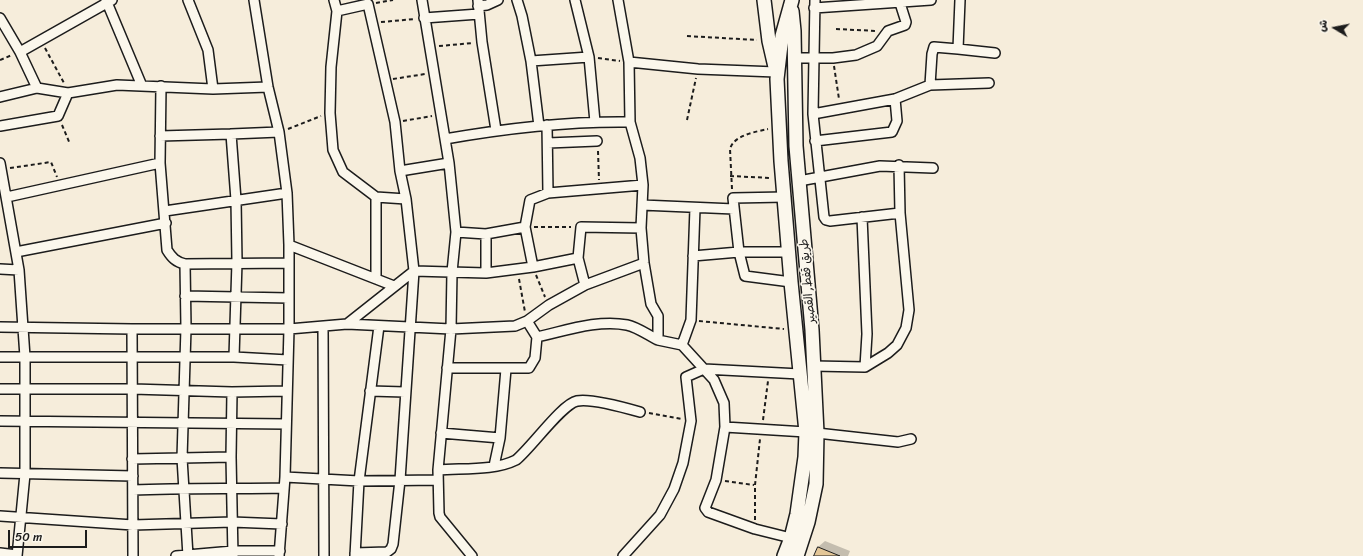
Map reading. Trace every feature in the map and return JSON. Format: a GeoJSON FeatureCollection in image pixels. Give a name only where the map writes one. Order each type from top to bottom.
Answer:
{"type":"FeatureCollection","features":[{"type":"Feature","properties":{"kind":"main road","name":"طريق قفط, القصير"},"geometry":{"type":"LineString","coordinates":[[764,0],[769,40],[777,75]]}},
{"type":"Feature","properties":{"kind":"main road","name":"طريق قفط, القصير"},"geometry":{"type":"LineString","coordinates":[[784,556],[791,538],[797,514],[805,457],[811,432],[813,366],[812,330],[799,181],[794,30],[791,1]]}},
{"type":"Feature","properties":{"kind":"main road","name":"طريق قفط, القصير"},"geometry":{"type":"LineString","coordinates":[[791,1],[782,36],[777,75],[779,126],[791,282],[800,374],[811,432],[816,484],[808,522],[797,556]]}},
{"type":"Feature","properties":{"kind":"street"},"geometry":{"type":"LineString","coordinates":[[188,0],[208,50],[213,89]]}},
{"type":"Feature","properties":{"kind":"street"},"geometry":{"type":"LineString","coordinates":[[176,556],[280,554],[283,488],[285,477],[286,391],[289,329],[289,246],[287,193],[279,132],[268,87],[254,0]]}},
{"type":"Feature","properties":{"kind":"street"},"geometry":{"type":"LineString","coordinates":[[334,0],[337,11],[331,67],[330,113],[332,150],[343,172],[376,197],[406,199]]}},
{"type":"Feature","properties":{"kind":"street"},"geometry":{"type":"LineString","coordinates":[[422,0],[449,162],[456,232],[452,272],[451,329],[438,470],[440,517],[472,556]]}},
{"type":"Feature","properties":{"kind":"street"},"geometry":{"type":"LineString","coordinates":[[424,18],[487,5],[498,0]]}},
{"type":"Feature","properties":{"kind":"street"},"geometry":{"type":"LineString","coordinates":[[516,0],[522,16],[543,126],[548,143],[548,193]]}},
{"type":"Feature","properties":{"kind":"street"},"geometry":{"type":"LineString","coordinates":[[575,0],[589,57],[595,122]]}},
{"type":"Feature","properties":{"kind":"street"},"geometry":{"type":"LineString","coordinates":[[618,0],[629,62],[630,122],[640,158],[643,185],[641,228],[644,263],[651,304],[658,316],[658,340]]}},
{"type":"Feature","properties":{"kind":"street"},"geometry":{"type":"LineString","coordinates":[[900,213],[826,220],[823,213],[813,114],[815,4],[931,0]]}},
{"type":"Feature","properties":{"kind":"street"},"geometry":{"type":"LineString","coordinates":[[958,49],[960,0]]}},
{"type":"Feature","properties":{"kind":"street"},"geometry":{"type":"LineString","coordinates":[[20,52],[108,1],[142,86]]}},
{"type":"Feature","properties":{"kind":"street"},"geometry":{"type":"LineString","coordinates":[[794,58],[832,58],[856,55],[877,46],[888,31],[905,25],[906,22],[900,2]]}},
{"type":"Feature","properties":{"kind":"street"},"geometry":{"type":"LineString","coordinates":[[337,11],[368,4],[395,122],[414,271],[409,326],[400,480],[391,549],[387,552],[355,554],[359,481],[378,326]]}},
{"type":"Feature","properties":{"kind":"street"},"geometry":{"type":"LineString","coordinates":[[478,6],[482,42],[496,130]]}},
{"type":"Feature","properties":{"kind":"street"},"geometry":{"type":"LineString","coordinates":[[0,18],[20,52],[38,88]]}},
{"type":"Feature","properties":{"kind":"street"},"geometry":{"type":"LineString","coordinates":[[930,85],[932,54],[934,47],[996,53]]}},
{"type":"Feature","properties":{"kind":"street"},"geometry":{"type":"LineString","coordinates":[[531,61],[589,57]]}},
{"type":"Feature","properties":{"kind":"street"},"geometry":{"type":"LineString","coordinates":[[629,62],[777,75]]}},
{"type":"Feature","properties":{"kind":"street"},"geometry":{"type":"LineString","coordinates":[[813,114],[895,99],[930,85],[989,83]]}},
{"type":"Feature","properties":{"kind":"street"},"geometry":{"type":"LineString","coordinates":[[0,97],[38,88],[68,93],[117,86],[161,86],[213,89],[268,87]]}},
{"type":"Feature","properties":{"kind":"street"},"geometry":{"type":"LineString","coordinates":[[161,86],[160,163],[167,250],[171,257],[177,262],[185,264],[237,262],[288,263]]}},
{"type":"Feature","properties":{"kind":"street"},"geometry":{"type":"LineString","coordinates":[[0,126],[58,116],[68,93]]}},
{"type":"Feature","properties":{"kind":"street"},"geometry":{"type":"LineString","coordinates":[[815,141],[892,132],[897,121],[895,99]]}},
{"type":"Feature","properties":{"kind":"street"},"geometry":{"type":"LineString","coordinates":[[445,139],[496,130],[595,122],[630,122]]}},
{"type":"Feature","properties":{"kind":"street"},"geometry":{"type":"LineString","coordinates":[[160,136],[279,132]]}},
{"type":"Feature","properties":{"kind":"street"},"geometry":{"type":"LineString","coordinates":[[231,134],[236,200],[237,262],[234,358]]}},
{"type":"Feature","properties":{"kind":"street"},"geometry":{"type":"LineString","coordinates":[[548,143],[597,141]]}},
{"type":"Feature","properties":{"kind":"street"},"geometry":{"type":"LineString","coordinates":[[400,170],[449,162]]}},
{"type":"Feature","properties":{"kind":"street"},"geometry":{"type":"LineString","coordinates":[[5,201],[60,185],[160,163]]}},
{"type":"Feature","properties":{"kind":"street"},"geometry":{"type":"LineString","coordinates":[[799,181],[880,166],[899,165],[934,168]]}},
{"type":"Feature","properties":{"kind":"street"},"geometry":{"type":"LineString","coordinates":[[813,366],[865,367],[888,353],[897,345],[906,328],[910,310],[900,213],[899,165]]}},
{"type":"Feature","properties":{"kind":"street"},"geometry":{"type":"LineString","coordinates":[[0,553],[17,555],[25,474],[26,421],[26,357],[19,270],[5,201],[1,166]]}},
{"type":"Feature","properties":{"kind":"street"},"geometry":{"type":"LineString","coordinates":[[533,267],[525,227],[530,200],[548,193],[643,185]]}},
{"type":"Feature","properties":{"kind":"street"},"geometry":{"type":"LineString","coordinates":[[165,211],[287,193]]}},
{"type":"Feature","properties":{"kind":"street"},"geometry":{"type":"LineString","coordinates":[[376,197],[376,279]]}},
{"type":"Feature","properties":{"kind":"street"},"geometry":{"type":"LineString","coordinates":[[785,198],[733,198],[739,252],[745,276],[791,282]]}},
{"type":"Feature","properties":{"kind":"street"},"geometry":{"type":"LineString","coordinates":[[642,205],[734,209]]}},
{"type":"Feature","properties":{"kind":"street"},"geometry":{"type":"LineString","coordinates":[[682,345],[692,320],[695,208]]}},
{"type":"Feature","properties":{"kind":"street"},"geometry":{"type":"LineString","coordinates":[[862,217],[867,334],[865,367]]}},
{"type":"Feature","properties":{"kind":"street"},"geometry":{"type":"LineString","coordinates":[[16,252],[166,223]]}},
{"type":"Feature","properties":{"kind":"street"},"geometry":{"type":"LineString","coordinates":[[456,232],[486,234],[525,227]]}},
{"type":"Feature","properties":{"kind":"street"},"geometry":{"type":"LineString","coordinates":[[586,285],[578,258],[581,227],[641,228]]}},
{"type":"Feature","properties":{"kind":"street"},"geometry":{"type":"LineString","coordinates":[[486,234],[486,273]]}},
{"type":"Feature","properties":{"kind":"street"},"geometry":{"type":"LineString","coordinates":[[289,246],[394,286]]}},
{"type":"Feature","properties":{"kind":"street"},"geometry":{"type":"LineString","coordinates":[[693,256],[739,252],[789,252]]}},
{"type":"Feature","properties":{"kind":"street"},"geometry":{"type":"LineString","coordinates":[[348,324],[414,271],[486,273],[518,270],[578,258]]}},
{"type":"Feature","properties":{"kind":"street"},"geometry":{"type":"LineString","coordinates":[[0,327],[289,329],[348,324],[451,329],[515,326],[527,321],[549,305],[586,285],[644,263]]}},
{"type":"Feature","properties":{"kind":"street"},"geometry":{"type":"LineString","coordinates":[[185,264],[186,328],[182,458],[188,555]]}},
{"type":"Feature","properties":{"kind":"street"},"geometry":{"type":"LineString","coordinates":[[0,269],[19,270]]}},
{"type":"Feature","properties":{"kind":"street"},"geometry":{"type":"LineString","coordinates":[[186,296],[289,298]]}},
{"type":"Feature","properties":{"kind":"street"},"geometry":{"type":"LineString","coordinates":[[447,368],[529,368],[532,366],[535,358],[537,337],[527,321]]}},
{"type":"Feature","properties":{"kind":"street"},"geometry":{"type":"LineString","coordinates":[[537,337],[601,324],[615,323],[629,325],[658,340],[682,345],[714,380],[724,403],[725,427],[716,480],[704,504],[704,508],[708,512],[755,529],[791,538]]}},
{"type":"Feature","properties":{"kind":"street"},"geometry":{"type":"LineString","coordinates":[[323,327],[324,556]]}},
{"type":"Feature","properties":{"kind":"street"},"geometry":{"type":"LineString","coordinates":[[132,328],[133,556]]}},
{"type":"Feature","properties":{"kind":"street"},"geometry":{"type":"LineString","coordinates":[[0,357],[234,358],[288,360]]}},
{"type":"Feature","properties":{"kind":"street"},"geometry":{"type":"LineString","coordinates":[[494,466],[500,438],[506,369]]}},
{"type":"Feature","properties":{"kind":"street"},"geometry":{"type":"LineString","coordinates":[[623,556],[660,515],[668,503],[683,463],[691,421],[686,378],[704,369],[800,374]]}},
{"type":"Feature","properties":{"kind":"street"},"geometry":{"type":"LineString","coordinates":[[0,389],[133,389],[184,392],[286,391]]}},
{"type":"Feature","properties":{"kind":"street"},"geometry":{"type":"LineString","coordinates":[[370,391],[405,392]]}},
{"type":"Feature","properties":{"kind":"street"},"geometry":{"type":"LineString","coordinates":[[232,392],[230,457],[233,554]]}},
{"type":"Feature","properties":{"kind":"street"},"geometry":{"type":"LineString","coordinates":[[438,470],[494,466],[508,464],[516,460],[572,402],[579,400],[618,406],[640,412]]}},
{"type":"Feature","properties":{"kind":"street"},"geometry":{"type":"LineString","coordinates":[[0,421],[182,422],[231,425],[286,424]]}},
{"type":"Feature","properties":{"kind":"street"},"geometry":{"type":"LineString","coordinates":[[725,427],[811,432],[898,442],[911,439]]}},
{"type":"Feature","properties":{"kind":"street"},"geometry":{"type":"LineString","coordinates":[[441,433],[500,438]]}},
{"type":"Feature","properties":{"kind":"street"},"geometry":{"type":"LineString","coordinates":[[132,459],[230,457]]}},
{"type":"Feature","properties":{"kind":"street"},"geometry":{"type":"LineString","coordinates":[[0,473],[133,476]]}},
{"type":"Feature","properties":{"kind":"street"},"geometry":{"type":"LineString","coordinates":[[285,477],[359,481],[438,480]]}},
{"type":"Feature","properties":{"kind":"street"},"geometry":{"type":"LineString","coordinates":[[133,490],[183,488],[283,488]]}},
{"type":"Feature","properties":{"kind":"street"},"geometry":{"type":"LineString","coordinates":[[0,516],[133,525],[232,522],[282,524]]}},
{"type":"Feature","properties":{"kind":"path"},"geometry":{"type":"LineString","coordinates":[[368,4],[393,0]]}},
{"type":"Feature","properties":{"kind":"path"},"geometry":{"type":"LineString","coordinates":[[372,23],[424,18]]}},
{"type":"Feature","properties":{"kind":"path"},"geometry":{"type":"LineString","coordinates":[[836,29],[888,31]]}},
{"type":"Feature","properties":{"kind":"path"},"geometry":{"type":"LineString","coordinates":[[687,36],[769,40]]}},
{"type":"Feature","properties":{"kind":"path"},"geometry":{"type":"LineString","coordinates":[[41,40],[61,75],[68,93]]}},
{"type":"Feature","properties":{"kind":"path"},"geometry":{"type":"LineString","coordinates":[[430,46],[482,42]]}},
{"type":"Feature","properties":{"kind":"path"},"geometry":{"type":"LineString","coordinates":[[589,57],[629,62]]}},
{"type":"Feature","properties":{"kind":"path"},"geometry":{"type":"LineString","coordinates":[[832,58],[841,108]]}},
{"type":"Feature","properties":{"kind":"path"},"geometry":{"type":"LineString","coordinates":[[687,120],[698,69]]}},
{"type":"Feature","properties":{"kind":"path"},"geometry":{"type":"LineString","coordinates":[[386,80],[434,73]]}},
{"type":"Feature","properties":{"kind":"path"},"geometry":{"type":"LineString","coordinates":[[279,132],[330,113]]}},
{"type":"Feature","properties":{"kind":"path"},"geometry":{"type":"LineString","coordinates":[[395,122],[442,115]]}},
{"type":"Feature","properties":{"kind":"path"},"geometry":{"type":"LineString","coordinates":[[58,116],[70,144]]}},
{"type":"Feature","properties":{"kind":"path"},"geometry":{"type":"LineString","coordinates":[[733,198],[730,176],[730,149],[732,143],[737,138],[779,126]]}},
{"type":"Feature","properties":{"kind":"path"},"geometry":{"type":"LineString","coordinates":[[597,141],[600,188]]}},
{"type":"Feature","properties":{"kind":"path"},"geometry":{"type":"LineString","coordinates":[[1,166],[51,162],[60,185]]}},
{"type":"Feature","properties":{"kind":"path"},"geometry":{"type":"LineString","coordinates":[[730,176],[784,179]]}},
{"type":"Feature","properties":{"kind":"path"},"geometry":{"type":"LineString","coordinates":[[525,227],[581,227]]}},
{"type":"Feature","properties":{"kind":"path"},"geometry":{"type":"LineString","coordinates":[[533,267],[549,305]]}},
{"type":"Feature","properties":{"kind":"path"},"geometry":{"type":"LineString","coordinates":[[518,270],[527,321]]}},
{"type":"Feature","properties":{"kind":"path"},"geometry":{"type":"LineString","coordinates":[[692,320],[796,330]]}},
{"type":"Feature","properties":{"kind":"path"},"geometry":{"type":"LineString","coordinates":[[755,529],[755,485],[769,372]]}},
{"type":"Feature","properties":{"kind":"path"},"geometry":{"type":"LineString","coordinates":[[640,412],[691,421]]}},
{"type":"Feature","properties":{"kind":"path"},"geometry":{"type":"LineString","coordinates":[[716,480],[755,485]]}},
{"type":"Feature","properties":{"kind":"building"},"geometry":{"type":"Polygon","coordinates":[[[818,547],[840,556],[814,556],[818,547]]]}}]}
